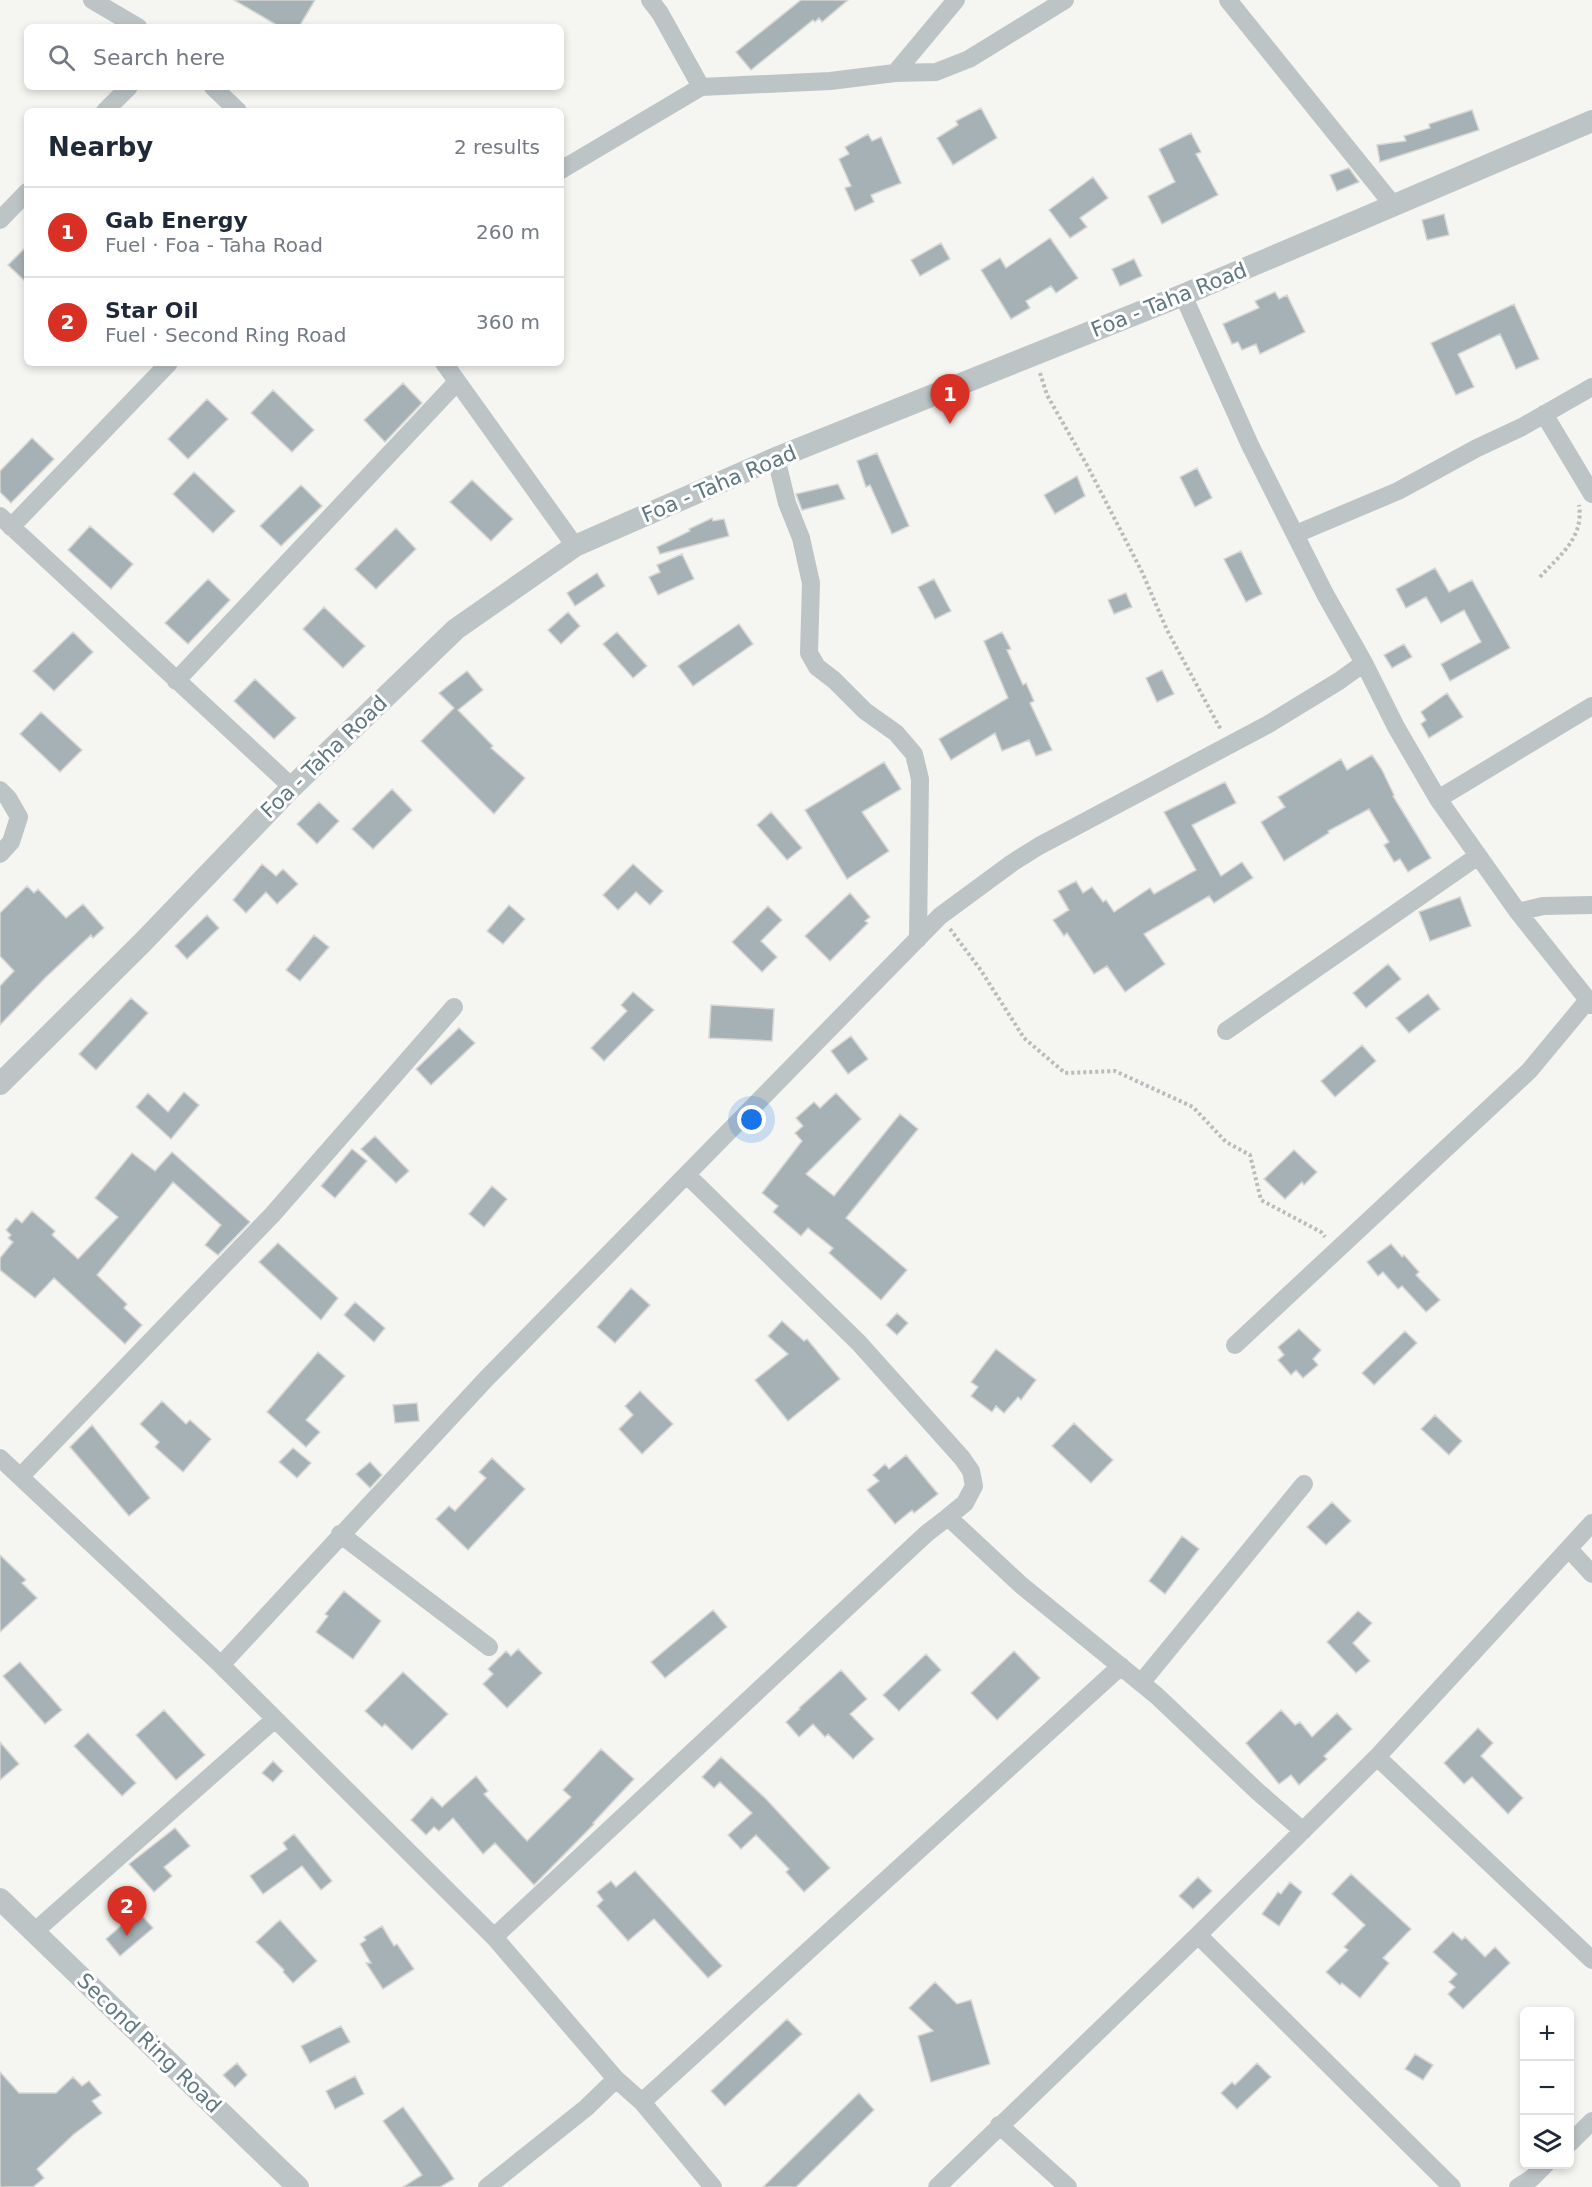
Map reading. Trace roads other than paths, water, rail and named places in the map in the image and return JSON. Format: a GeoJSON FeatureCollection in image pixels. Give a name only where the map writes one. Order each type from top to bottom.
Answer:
{"type":"FeatureCollection","features":[{"type":"Feature","properties":{"kind":"street"},"geometry":{"type":"LineString","coordinates":[[92,0],[133,24]]}},
{"type":"Feature","properties":{"kind":"street"},"geometry":{"type":"LineString","coordinates":[[650,0],[660,13],[701,87]]}},
{"type":"Feature","properties":{"kind":"street"},"geometry":{"type":"LineString","coordinates":[[895,73],[956,0]]}},
{"type":"Feature","properties":{"kind":"street"},"geometry":{"type":"LineString","coordinates":[[564,168],[701,87],[830,81],[895,73],[936,72],[969,59],[1065,0]]}},
{"type":"Feature","properties":{"kind":"street"},"geometry":{"type":"LineString","coordinates":[[1228,0],[1394,206]]}},
{"type":"Feature","properties":{"kind":"street"},"geometry":{"type":"LineString","coordinates":[[108,108],[126,90]]}},
{"type":"Feature","properties":{"kind":"street"},"geometry":{"type":"LineString","coordinates":[[216,90],[235,108]]}},
{"type":"Feature","properties":{"kind":"street","name":"Foa - Taha Road"},"geometry":{"type":"LineString","coordinates":[[0,1084],[143,942],[292,787],[456,629],[575,546],[776,458],[1183,295],[1592,121]]}},
{"type":"Feature","properties":{"kind":"street"},"geometry":{"type":"LineString","coordinates":[[0,220],[24,195]]}},
{"type":"Feature","properties":{"kind":"street"},"geometry":{"type":"LineString","coordinates":[[1183,295],[1250,445],[1325,594],[1364,663],[1396,727],[1438,799],[1478,856],[1518,912],[1590,1002],[1529,1071],[1235,1345]]}},
{"type":"Feature","properties":{"kind":"street"},"geometry":{"type":"LineString","coordinates":[[166,366],[6,522],[292,787]]}},
{"type":"Feature","properties":{"kind":"street"},"geometry":{"type":"LineString","coordinates":[[446,366],[575,546]]}},
{"type":"Feature","properties":{"kind":"street"},"geometry":{"type":"LineString","coordinates":[[176,681],[457,381]]}},
{"type":"Feature","properties":{"kind":"street"},"geometry":{"type":"LineString","coordinates":[[1296,534],[1398,491],[1477,448],[1522,427],[1592,387]]}},
{"type":"Feature","properties":{"kind":"street"},"geometry":{"type":"LineString","coordinates":[[1544,414],[1585,498]]}},
{"type":"Feature","properties":{"kind":"street"},"geometry":{"type":"LineString","coordinates":[[776,458],[787,503],[801,538],[811,583],[809,653],[817,667],[834,680],[865,711],[896,733],[914,754],[920,779],[918,939]]}},
{"type":"Feature","properties":{"kind":"street"},"geometry":{"type":"LineString","coordinates":[[220,1665],[486,1379],[940,916],[1039,846],[1230,746],[1330,687],[1364,663]]}},
{"type":"Feature","properties":{"kind":"street"},"geometry":{"type":"LineString","coordinates":[[1438,799],[1592,706]]}},
{"type":"Feature","properties":{"kind":"street"},"geometry":{"type":"LineString","coordinates":[[0,790],[8,798],[19,817],[11,842],[0,854]]}},
{"type":"Feature","properties":{"kind":"street"},"geometry":{"type":"LineString","coordinates":[[1226,1031],[1478,856]]}},
{"type":"Feature","properties":{"kind":"street"},"geometry":{"type":"LineString","coordinates":[[1518,912],[1543,906],[1592,905]]}},
{"type":"Feature","properties":{"kind":"street"},"geometry":{"type":"LineString","coordinates":[[21,1476],[273,1214],[454,1007]]}},
{"type":"Feature","properties":{"kind":"street"},"geometry":{"type":"LineString","coordinates":[[494,1937],[927,1534],[965,1503],[974,1486],[971,1471],[859,1343],[687,1175]]}},
{"type":"Feature","properties":{"kind":"street"},"geometry":{"type":"LineString","coordinates":[[0,1458],[220,1665],[494,1937],[616,2079],[642,2102],[713,2187]]}},
{"type":"Feature","properties":{"kind":"street"},"geometry":{"type":"LineString","coordinates":[[1141,1683],[1304,1484]]}},
{"type":"Feature","properties":{"kind":"street"},"geometry":{"type":"LineString","coordinates":[[948,1517],[1021,1585],[1141,1683],[1303,1831]]}},
{"type":"Feature","properties":{"kind":"street"},"geometry":{"type":"LineString","coordinates":[[937,2187],[1198,1935],[1377,1757],[1592,1523]]}},
{"type":"Feature","properties":{"kind":"street"},"geometry":{"type":"LineString","coordinates":[[340,1534],[489,1647]]}},
{"type":"Feature","properties":{"kind":"street"},"geometry":{"type":"LineString","coordinates":[[1569,1549],[1592,1574]]}},
{"type":"Feature","properties":{"kind":"street"},"geometry":{"type":"LineString","coordinates":[[642,2102],[1121,1666]]}},
{"type":"Feature","properties":{"kind":"street"},"geometry":{"type":"LineString","coordinates":[[34,1932],[275,1719]]}},
{"type":"Feature","properties":{"kind":"street"},"geometry":{"type":"LineString","coordinates":[[1377,1757],[1592,1960]]}},
{"type":"Feature","properties":{"kind":"street","name":"Second Ring Road"},"geometry":{"type":"LineString","coordinates":[[0,1899],[298,2187]]}},
{"type":"Feature","properties":{"kind":"street"},"geometry":{"type":"LineString","coordinates":[[1198,1935],[1452,2187]]}},
{"type":"Feature","properties":{"kind":"street"},"geometry":{"type":"LineString","coordinates":[[487,2187],[586,2108],[616,2079]]}},
{"type":"Feature","properties":{"kind":"street"},"geometry":{"type":"LineString","coordinates":[[1574,2138],[1592,2121]]}},
{"type":"Feature","properties":{"kind":"street"},"geometry":{"type":"LineString","coordinates":[[999,2125],[1068,2187]]}},
{"type":"Feature","properties":{"kind":"street"},"geometry":{"type":"LineString","coordinates":[[1518,2187],[1541,2169]]}},
{"type":"Feature","properties":{"kind":"place","name":"Gab Energy"},"geometry":{"type":"Point","coordinates":[950,424]}},
{"type":"Feature","properties":{"kind":"place","name":"Star Oil"},"geometry":{"type":"Point","coordinates":[127,1936]}}]}
